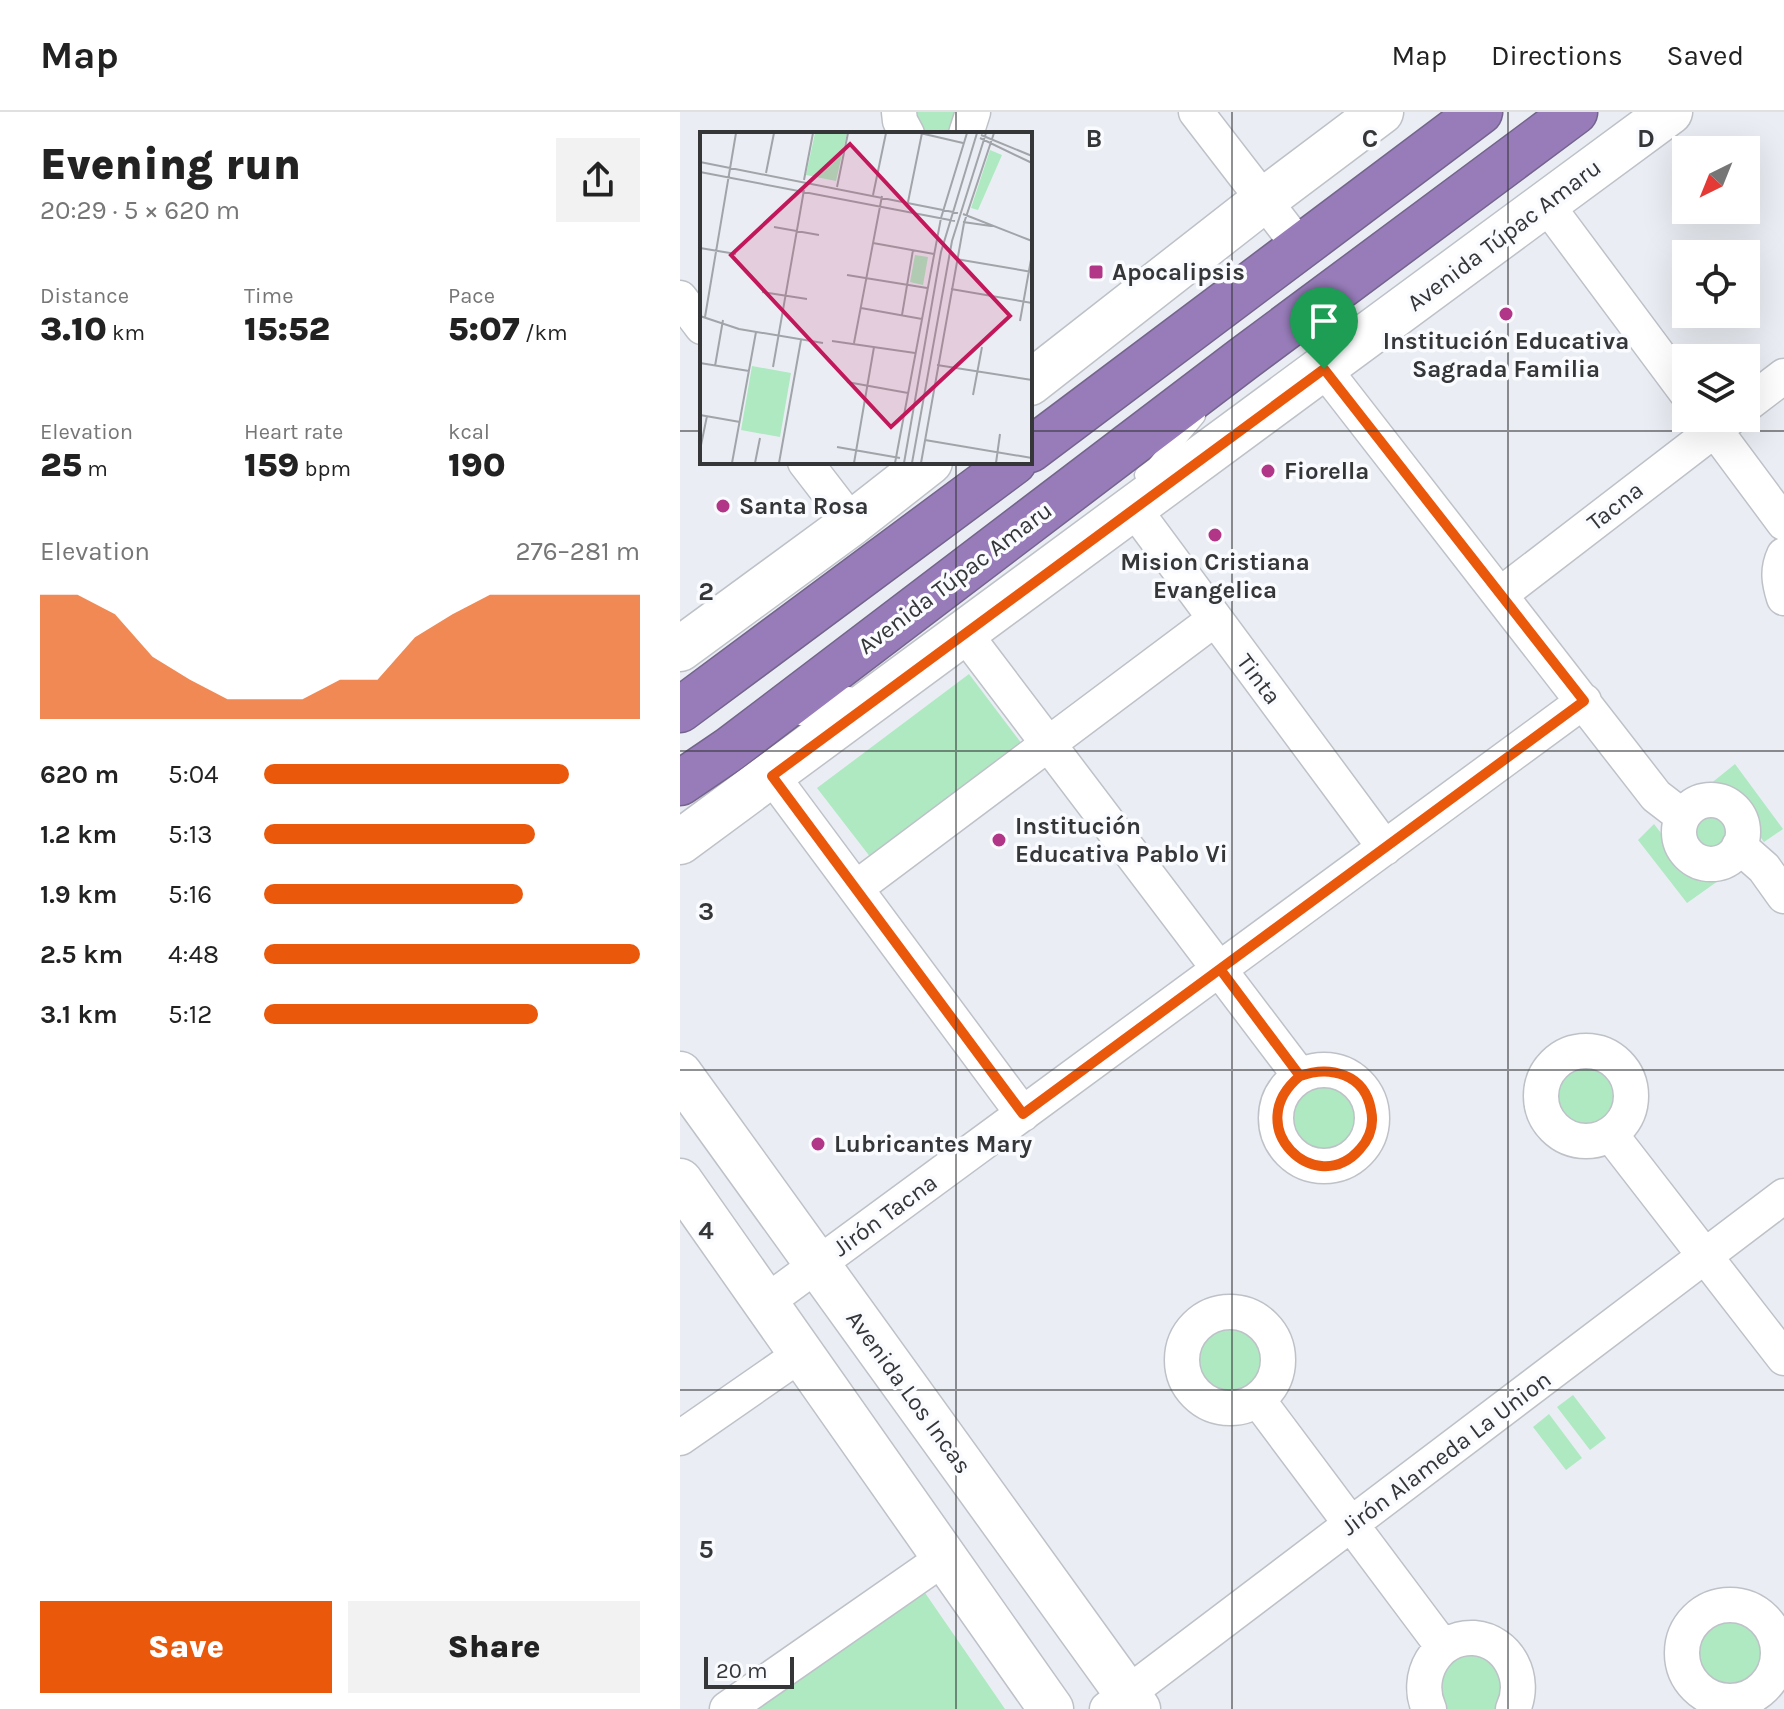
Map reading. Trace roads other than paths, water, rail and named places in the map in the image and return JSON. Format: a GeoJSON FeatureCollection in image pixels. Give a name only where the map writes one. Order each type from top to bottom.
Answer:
{"type":"FeatureCollection","features":[{"type":"Feature","properties":{"kind":"highway"},"geometry":{"type":"LineString","coordinates":[[1032,448],[1480,112]]}},
{"type":"Feature","properties":{"kind":"highway","name":"Avenida Túpac Amaru"},"geometry":{"type":"LineString","coordinates":[[680,783],[730,749],[1243,359],[1575,112]]}},
{"type":"Feature","properties":{"kind":"highway"},"geometry":{"type":"LineString","coordinates":[[680,710],[1011,464]]}},
{"type":"Feature","properties":{"kind":"street"},"geometry":{"type":"LineString","coordinates":[[899,112],[906,132]]}},
{"type":"Feature","properties":{"kind":"street"},"geometry":{"type":"LineString","coordinates":[[967,132],[973,112]]}},
{"type":"Feature","properties":{"kind":"street"},"geometry":{"type":"LineString","coordinates":[[1196,112],[1300,247]]}},
{"type":"Feature","properties":{"kind":"street"},"geometry":{"type":"LineString","coordinates":[[1032,381],[1381,112]]}},
{"type":"Feature","properties":{"kind":"street","name":"Avenida Túpac Amaru"},"geometry":{"type":"LineString","coordinates":[[680,842],[965,634],[1133,496],[1324,369],[1670,112]]}},
{"type":"Feature","properties":{"kind":"street"},"geometry":{"type":"LineString","coordinates":[[1546,204],[1672,373]]}},
{"type":"Feature","properties":{"kind":"street"},"geometry":{"type":"LineString","coordinates":[[680,298],[700,324]]}},
{"type":"Feature","properties":{"kind":"street"},"geometry":{"type":"LineString","coordinates":[[1324,369],[1656,796],[1682,816]]}},
{"type":"Feature","properties":{"kind":"street"},"geometry":{"type":"LineString","coordinates":[[1760,394],[1784,376]]}},
{"type":"Feature","properties":{"kind":"street","name":"Tacna"},"geometry":{"type":"LineString","coordinates":[[1501,594],[1704,432]]}},
{"type":"Feature","properties":{"kind":"street"},"geometry":{"type":"LineString","coordinates":[[1724,432],[1784,523]]}},
{"type":"Feature","properties":{"kind":"street"},"geometry":{"type":"LineString","coordinates":[[807,464],[852,523]]}},
{"type":"Feature","properties":{"kind":"street"},"geometry":{"type":"LineString","coordinates":[[681,647],[927,464]]}},
{"type":"Feature","properties":{"kind":"street","name":"Tinta"},"geometry":{"type":"LineString","coordinates":[[1133,496],[1215,619],[1385,848]]}},
{"type":"Feature","properties":{"kind":"street"},"geometry":{"type":"LineString","coordinates":[[1784,555],[1779,565],[1779,582],[1784,598]]}},
{"type":"Feature","properties":{"kind":"street"},"geometry":{"type":"LineString","coordinates":[[856,888],[1215,619]]}},
{"type":"Feature","properties":{"kind":"street"},"geometry":{"type":"LineString","coordinates":[[965,634],[1300,1076]]}},
{"type":"Feature","properties":{"kind":"street","name":"Jirón Tacna"},"geometry":{"type":"LineString","coordinates":[[765,1303],[1584,701]]}},
{"type":"Feature","properties":{"kind":"street"},"geometry":{"type":"LineString","coordinates":[[772,776],[1023,1114]]}},
{"type":"Feature","properties":{"kind":"street"},"geometry":{"type":"LineString","coordinates":[[1720,801],[1730,806],[1742,825],[1739,846],[1725,860],[1706,863],[1696,860],[1682,846],[1679,826],[1682,816],[1699,802],[1720,801]]}},
{"type":"Feature","properties":{"kind":"street"},"geometry":{"type":"LineString","coordinates":[[1739,846],[1764,868],[1784,896]]}},
{"type":"Feature","properties":{"kind":"street","name":"Avenida Los Incas"},"geometry":{"type":"LineString","coordinates":[[680,1074],[817,1264],[1124,1704]]}},
{"type":"Feature","properties":{"kind":"street"},"geometry":{"type":"LineString","coordinates":[[1611,1135],[1784,1358]]}},
{"type":"Feature","properties":{"kind":"street"},"geometry":{"type":"LineString","coordinates":[[680,1181],[1051,1709]]}},
{"type":"Feature","properties":{"kind":"street","name":"Jirón Alameda La Union"},"geometry":{"type":"LineString","coordinates":[[1124,1704],[1352,1525],[1784,1196]]}},
{"type":"Feature","properties":{"kind":"street"},"geometry":{"type":"LineString","coordinates":[[680,1438],[801,1354]]}},
{"type":"Feature","properties":{"kind":"street"},"geometry":{"type":"LineString","coordinates":[[1258,1400],[1443,1647]]}},
{"type":"Feature","properties":{"kind":"street"},"geometry":{"type":"LineString","coordinates":[[727,1709],[944,1558]]}},
{"type":"Feature","properties":{"kind":"street"},"geometry":{"type":"LineString","coordinates":[[1429,1709],[1423,1685],[1432,1657],[1443,1647],[1459,1640],[1475,1638],[1491,1643],[1505,1653],[1515,1666],[1519,1683],[1518,1699],[1513,1709]]}},
{"type":"Feature","properties":{"kind":"lane"},"geometry":{"type":"LineString","coordinates":[[1133,496],[1243,359]]}},
{"type":"Feature","properties":{"kind":"lane"},"geometry":{"type":"LineString","coordinates":[[730,749],[850,694],[862,685]]}},
{"type":"Feature","properties":{"kind":"place","name":"Apocalipsis"},"geometry":{"type":"Point","coordinates":[1096,272]}},
{"type":"Feature","properties":{"kind":"place","name":"Institución Educativa Sagrada Familia"},"geometry":{"type":"Point","coordinates":[1506,314]}},
{"type":"Feature","properties":{"kind":"place","name":"Fiorella"},"geometry":{"type":"Point","coordinates":[1268,471]}},
{"type":"Feature","properties":{"kind":"place","name":"Santa Rosa"},"geometry":{"type":"Point","coordinates":[723,506]}},
{"type":"Feature","properties":{"kind":"place","name":"Mision Cristiana Evangelica"},"geometry":{"type":"Point","coordinates":[1215,535]}},
{"type":"Feature","properties":{"kind":"place","name":"Institución Educativa Pablo Vi"},"geometry":{"type":"Point","coordinates":[999,840]}},
{"type":"Feature","properties":{"kind":"place","name":"Lubricantes Mary"},"geometry":{"type":"Point","coordinates":[818,1144]}}]}
